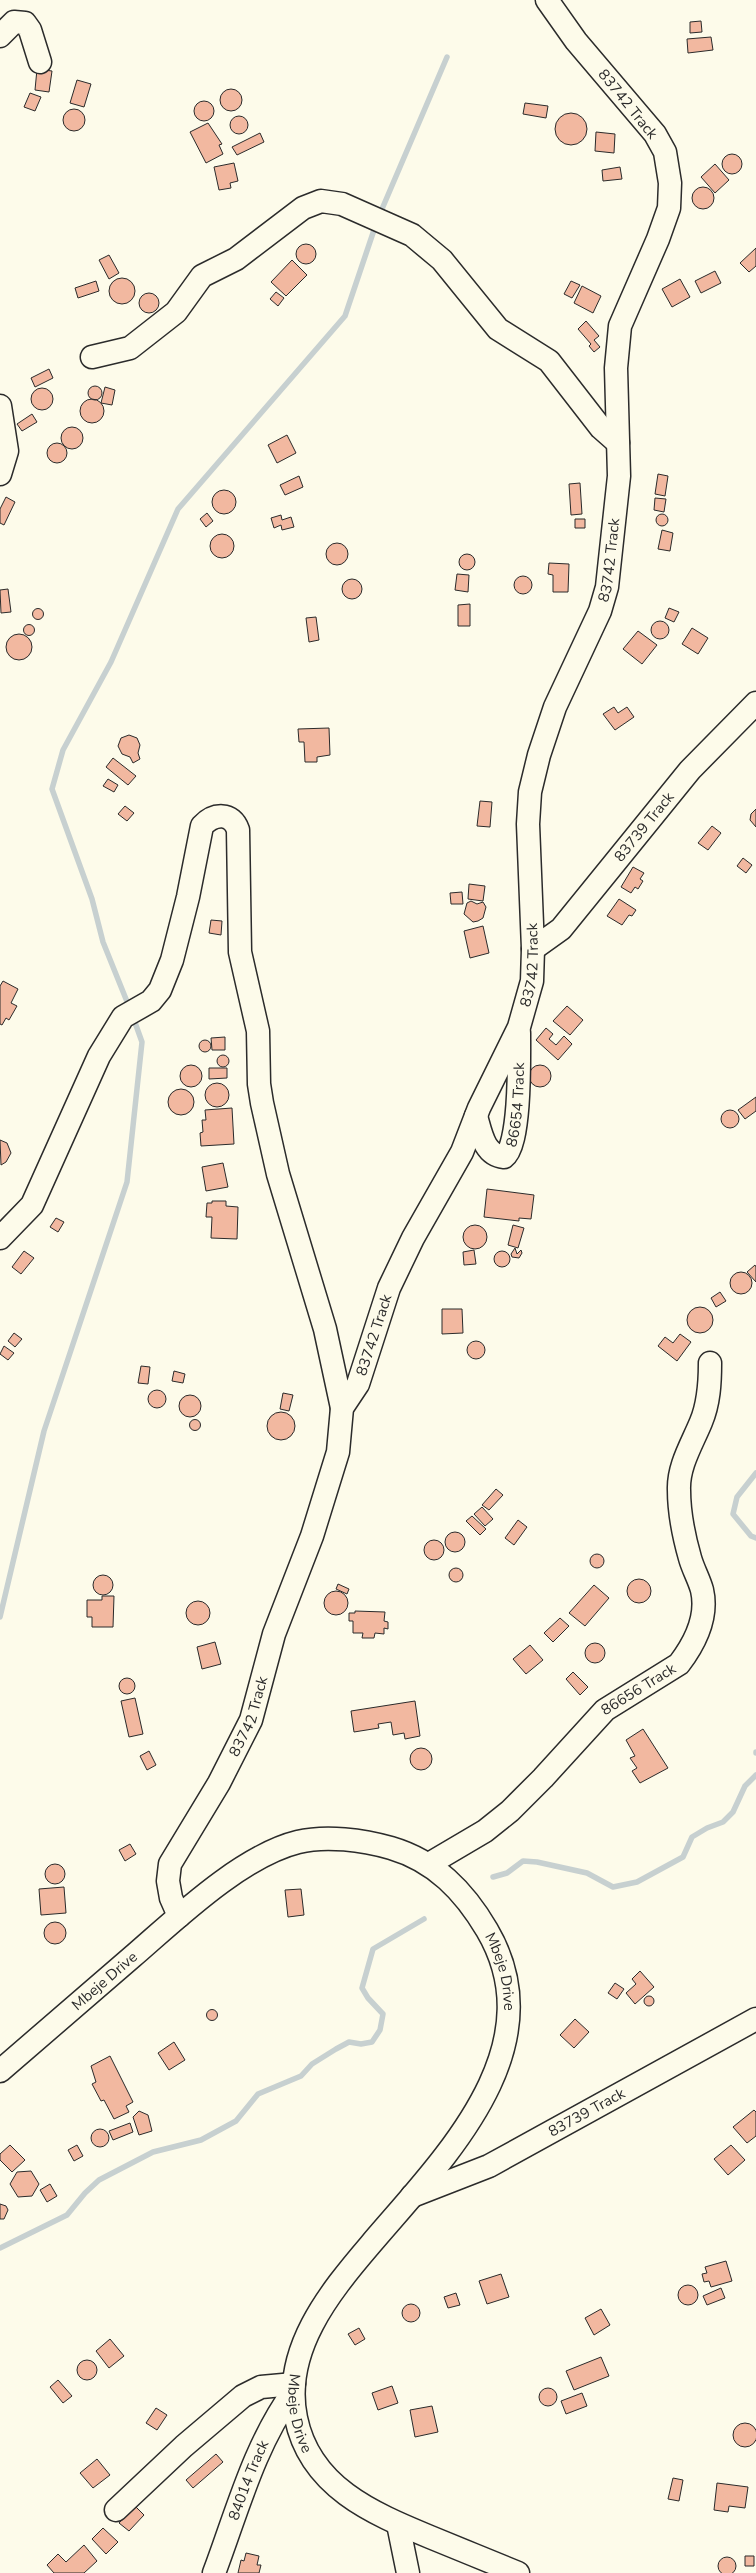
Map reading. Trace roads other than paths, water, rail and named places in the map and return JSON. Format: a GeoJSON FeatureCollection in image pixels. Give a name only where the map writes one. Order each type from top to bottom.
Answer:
{"type":"FeatureCollection","features":[{"type":"Feature","properties":{"kind":"street","name":"83742 Track"},"geometry":{"type":"LineString","coordinates":[[179,1916],[171,1898],[168,1881],[170,1864],[231,1762],[251,1720],[274,1634],[312,1536],[338,1452],[342,1408],[358,1384],[389,1288],[413,1238],[462,1152],[476,1116],[519,1027],[532,981],[533,950],[528,824],[530,792],[555,707],[600,611],[607,587],[619,476],[616,368],[620,326],[658,239],[669,208],[670,183],[666,152],[655,134],[576,41],[547,0]]}},
{"type":"Feature","properties":{"kind":"street"},"geometry":{"type":"LineString","coordinates":[[0,36],[14,22],[25,23],[30,30],[40,62]]}},
{"type":"Feature","properties":{"kind":"street"},"geometry":{"type":"LineString","coordinates":[[92,357],[130,348],[176,312],[202,276],[236,258],[303,208],[321,201],[342,204],[412,234],[442,260],[498,329],[548,361],[601,428],[618,443]]}},
{"type":"Feature","properties":{"kind":"street"},"geometry":{"type":"LineString","coordinates":[[0,406],[7,452],[0,474]]}},
{"type":"Feature","properties":{"kind":"street","name":"83739 Track"},"geometry":{"type":"LineString","coordinates":[[533,950],[561,929],[690,770],[756,703]]}},
{"type":"Feature","properties":{"kind":"street"},"geometry":{"type":"LineString","coordinates":[[0,1238],[32,1205],[99,1056],[123,1017],[152,1001],[160,990],[172,960],[190,890],[202,826],[208,819],[228,817],[235,822],[238,830],[240,952],[258,1031],[259,1084],[262,1103],[278,1174],[325,1329],[342,1408]]}},
{"type":"Feature","properties":{"kind":"street","name":"86654 Track"},"geometry":{"type":"LineString","coordinates":[[476,1116],[486,1146],[491,1153],[504,1157],[510,1153],[513,1144],[517,1105],[519,1027]]}},
{"type":"Feature","properties":{"kind":"street","name":"86656 Track"},"geometry":{"type":"LineString","coordinates":[[429,1864],[462,1846],[498,1821],[544,1778],[605,1710],[679,1664],[688,1653],[700,1626],[704,1602],[702,1590],[688,1554],[680,1508],[679,1478],[706,1407],[709,1394],[710,1362]]}},
{"type":"Feature","properties":{"kind":"street","name":"Mbeje Drive"},"geometry":{"type":"LineString","coordinates":[[0,2071],[179,1916],[225,1880],[277,1849],[298,1842],[340,1840],[374,1843],[411,1854],[429,1864],[461,1892],[494,1942],[508,1984],[509,2016],[496,2075],[485,2098],[412,2196],[325,2302],[308,2334],[299,2357],[294,2388],[299,2431],[306,2449],[319,2470],[332,2485],[351,2499],[398,2524],[518,2573]]}},
{"type":"Feature","properties":{"kind":"street","name":"83739 Track"},"geometry":{"type":"LineString","coordinates":[[412,2196],[489,2166],[756,2019]]}},
{"type":"Feature","properties":{"kind":"street"},"geometry":{"type":"LineString","coordinates":[[116,2510],[184,2446],[243,2396],[261,2388],[294,2388]]}},
{"type":"Feature","properties":{"kind":"street","name":"84014 Track"},"geometry":{"type":"LineString","coordinates":[[214,2573],[255,2460],[273,2423],[294,2388]]}},
{"type":"Feature","properties":{"kind":"street"},"geometry":{"type":"LineString","coordinates":[[398,2524],[408,2573]]}},
{"type":"Feature","properties":{"kind":"waterway"},"geometry":{"type":"LineString","coordinates":[[382,209],[447,57]]}},
{"type":"Feature","properties":{"kind":"waterway"},"geometry":{"type":"LineString","coordinates":[[130,1009],[103,942],[92,899],[52,789],[63,750],[111,662],[178,509],[345,316],[375,227]]}},
{"type":"Feature","properties":{"kind":"waterway"},"geometry":{"type":"LineString","coordinates":[[0,1617],[44,1431],[127,1182],[142,1042],[133,1017]]}},
{"type":"Feature","properties":{"kind":"waterway"},"geometry":{"type":"LineString","coordinates":[[756,1473],[737,1497],[733,1514],[751,1536],[756,1538]]}},
{"type":"Feature","properties":{"kind":"waterway"},"geometry":{"type":"LineString","coordinates":[[493,1877],[507,1873],[523,1861],[537,1862],[587,1873],[613,1887],[637,1882],[683,1857],[692,1837],[707,1828],[723,1822],[733,1812],[745,1786],[756,1775]]}},
{"type":"Feature","properties":{"kind":"waterway"},"geometry":{"type":"LineString","coordinates":[[0,2248],[67,2215],[85,2193],[99,2180],[153,2152],[201,2140],[236,2121],[258,2094],[301,2076],[312,2064],[349,2042],[361,2044],[372,2042],[380,2030],[383,2014],[368,1998],[362,1988],[373,1949],[424,1919]]}}]}
